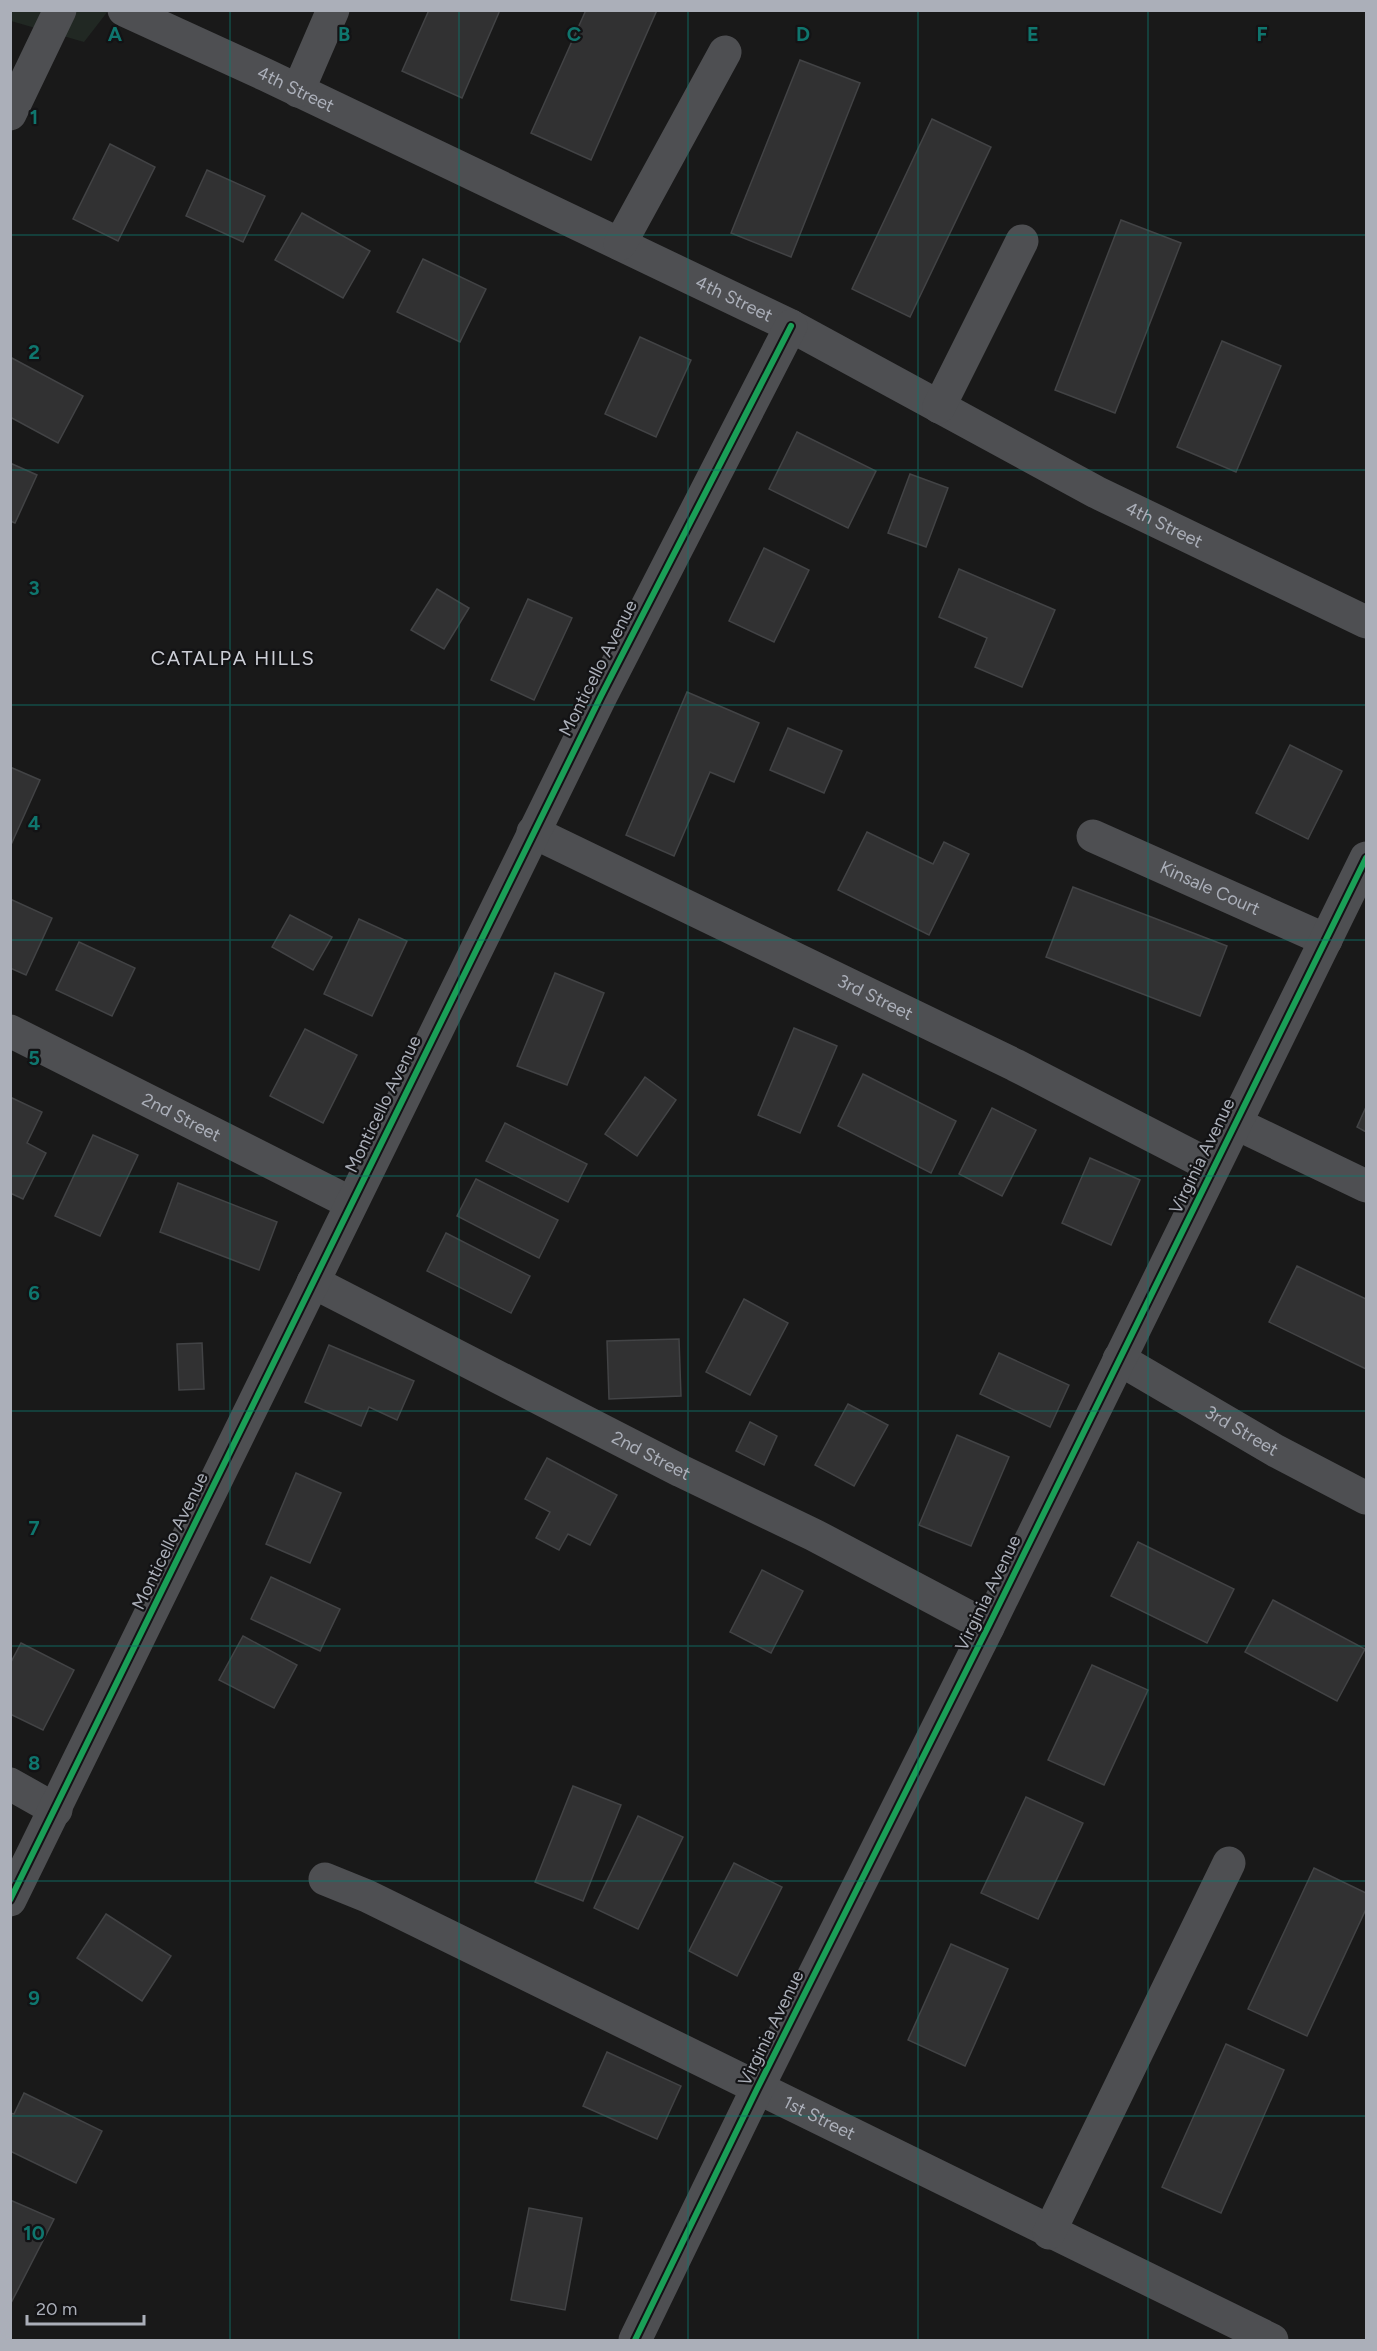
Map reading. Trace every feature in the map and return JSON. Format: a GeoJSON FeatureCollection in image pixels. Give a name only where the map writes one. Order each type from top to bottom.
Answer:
{"type":"FeatureCollection","features":[{"type":"Feature","properties":{"kind":"street"},"geometry":{"type":"LineString","coordinates":[[10,114],[60,10]]}},
{"type":"Feature","properties":{"kind":"street","name":"4th Street"},"geometry":{"type":"LineString","coordinates":[[124,10],[790,326],[1096,492],[1366,622]]}},
{"type":"Feature","properties":{"kind":"street"},"geometry":{"type":"LineString","coordinates":[[298,91],[333,10]]}},
{"type":"Feature","properties":{"kind":"street"},"geometry":{"type":"LineString","coordinates":[[620,244],[724,52]]}},
{"type":"Feature","properties":{"kind":"street"},"geometry":{"type":"LineString","coordinates":[[939,407],[1022,241]]}},
{"type":"Feature","properties":{"kind":"street","name":"Monticello Avenue"},"geometry":{"type":"LineString","coordinates":[[10,1900],[601,696],[790,326]]}},
{"type":"Feature","properties":{"kind":"street","name":"3rd Street"},"geometry":{"type":"LineString","coordinates":[[534,832],[1015,1065],[1213,1167]]}},
{"type":"Feature","properties":{"kind":"street","name":"Kinsale Court"},"geometry":{"type":"LineString","coordinates":[[1094,836],[1326,940]]}},
{"type":"Feature","properties":{"kind":"street","name":"Virginia Avenue"},"geometry":{"type":"LineString","coordinates":[[635,2340],[1366,858]]}},
{"type":"Feature","properties":{"kind":"street","name":"2nd Street"},"geometry":{"type":"LineString","coordinates":[[10,1031],[351,1203]]}},
{"type":"Feature","properties":{"kind":"street"},"geometry":{"type":"LineString","coordinates":[[1235,1124],[1366,1186]]}},
{"type":"Feature","properties":{"kind":"street","name":"2nd Street"},"geometry":{"type":"LineString","coordinates":[[313,1282],[681,1471],[814,1535],[988,1627]]}},
{"type":"Feature","properties":{"kind":"street","name":"3rd Street"},"geometry":{"type":"LineString","coordinates":[[1119,1359],[1276,1451],[1366,1498]]}},
{"type":"Feature","properties":{"kind":"street"},"geometry":{"type":"LineString","coordinates":[[10,1784],[56,1810]]}},
{"type":"Feature","properties":{"kind":"street"},"geometry":{"type":"LineString","coordinates":[[1049,2233],[1229,1863]]}},
{"type":"Feature","properties":{"kind":"street","name":"1st Street"},"geometry":{"type":"LineString","coordinates":[[325,1879],[367,1896],[1049,2233],[1272,2340]]}},
{"type":"Feature","properties":{"kind":"shaded area"},"geometry":{"type":"Polygon","coordinates":[[[10,11],[108,11],[84,42],[11,21],[10,11]]]}},
{"type":"Feature","properties":{"kind":"building"},"geometry":{"type":"Polygon","coordinates":[[[429,10],[500,10],[462,98],[402,71],[429,10]]]}},
{"type":"Feature","properties":{"kind":"building"},"geometry":{"type":"Polygon","coordinates":[[[586,10],[657,10],[591,160],[531,133],[586,10]]]}},
{"type":"Feature","properties":{"kind":"building"},"geometry":{"type":"Polygon","coordinates":[[[800,60],[860,83],[791,257],[731,233],[800,60]]]}},
{"type":"Feature","properties":{"kind":"building"},"geometry":{"type":"Polygon","coordinates":[[[932,119],[991,147],[910,317],[852,289],[932,119]]]}},
{"type":"Feature","properties":{"kind":"building"},"geometry":{"type":"Polygon","coordinates":[[[110,144],[155,167],[118,241],[73,219],[110,144]]]}},
{"type":"Feature","properties":{"kind":"building"},"geometry":{"type":"Polygon","coordinates":[[[207,170],[265,196],[243,242],[186,216],[207,170]]]}},
{"type":"Feature","properties":{"kind":"building"},"geometry":{"type":"Polygon","coordinates":[[[302,213],[370,251],[343,298],[275,260],[302,213]]]}},
{"type":"Feature","properties":{"kind":"building"},"geometry":{"type":"Polygon","coordinates":[[[1121,220],[1181,243],[1115,413],[1055,390],[1121,220]]]}},
{"type":"Feature","properties":{"kind":"building"},"geometry":{"type":"Polygon","coordinates":[[[423,259],[486,289],[460,342],[397,312],[423,259]]]}},
{"type":"Feature","properties":{"kind":"building"},"geometry":{"type":"Polygon","coordinates":[[[640,337],[691,360],[656,437],[605,414],[640,337]]]}},
{"type":"Feature","properties":{"kind":"building"},"geometry":{"type":"Polygon","coordinates":[[[1222,341],[1281,366],[1236,472],[1177,447],[1222,341]]]}},
{"type":"Feature","properties":{"kind":"building"},"geometry":{"type":"Polygon","coordinates":[[[10,357],[83,396],[58,443],[10,417],[10,357]]]}},
{"type":"Feature","properties":{"kind":"building"},"geometry":{"type":"Polygon","coordinates":[[[797,432],[876,471],[848,528],[769,489],[797,432]]]}},
{"type":"Feature","properties":{"kind":"building"},"geometry":{"type":"Polygon","coordinates":[[[10,463],[37,475],[15,523],[10,521],[10,463]]]}},
{"type":"Feature","properties":{"kind":"building"},"geometry":{"type":"Polygon","coordinates":[[[910,474],[948,488],[926,547],[888,533],[910,474]]]}},
{"type":"Feature","properties":{"kind":"building"},"geometry":{"type":"Polygon","coordinates":[[[764,548],[809,570],[774,642],[729,621],[764,548]]]}},
{"type":"Feature","properties":{"kind":"building"},"geometry":{"type":"Polygon","coordinates":[[[959,569],[1055,610],[1022,687],[975,667],[987,638],[939,617],[959,569]]]}},
{"type":"Feature","properties":{"kind":"building"},"geometry":{"type":"Polygon","coordinates":[[[437,589],[469,608],[444,649],[411,630],[437,589]]]}},
{"type":"Feature","properties":{"kind":"building"},"geometry":{"type":"Polygon","coordinates":[[[528,599],[572,618],[534,700],[491,680],[528,599]]]}},
{"type":"Feature","properties":{"kind":"building"},"geometry":{"type":"Polygon","coordinates":[[[687,692],[759,723],[734,782],[710,772],[674,856],[626,835],[687,692]]]}},
{"type":"Feature","properties":{"kind":"building"},"geometry":{"type":"Polygon","coordinates":[[[788,728],[842,751],[824,793],[770,770],[788,728]]]}},
{"type":"Feature","properties":{"kind":"building"},"geometry":{"type":"Polygon","coordinates":[[[1290,745],[1342,771],[1308,839],[1256,813],[1290,745]]]}},
{"type":"Feature","properties":{"kind":"building"},"geometry":{"type":"Polygon","coordinates":[[[10,767],[40,780],[10,847],[10,767]]]}},
{"type":"Feature","properties":{"kind":"building"},"geometry":{"type":"Polygon","coordinates":[[[867,832],[933,864],[944,842],[969,854],[929,935],[838,890],[867,832]]]}},
{"type":"Feature","properties":{"kind":"building"},"geometry":{"type":"Polygon","coordinates":[[[1073,887],[1227,946],[1200,1016],[1046,957],[1073,887]]]}},
{"type":"Feature","properties":{"kind":"building"},"geometry":{"type":"Polygon","coordinates":[[[10,899],[52,918],[26,975],[10,968],[10,899]]]}},
{"type":"Feature","properties":{"kind":"building"},"geometry":{"type":"Polygon","coordinates":[[[290,915],[332,937],[313,970],[272,947],[290,915]]]}},
{"type":"Feature","properties":{"kind":"building"},"geometry":{"type":"Polygon","coordinates":[[[359,919],[407,941],[372,1016],[324,994],[359,919]]]}},
{"type":"Feature","properties":{"kind":"building"},"geometry":{"type":"Polygon","coordinates":[[[79,942],[135,968],[112,1016],[56,990],[79,942]]]}},
{"type":"Feature","properties":{"kind":"building"},"geometry":{"type":"Polygon","coordinates":[[[555,973],[604,993],[567,1085],[517,1066],[555,973]]]}},
{"type":"Feature","properties":{"kind":"building"},"geometry":{"type":"Polygon","coordinates":[[[794,1028],[837,1046],[800,1133],[758,1115],[794,1028]]]}},
{"type":"Feature","properties":{"kind":"building"},"geometry":{"type":"Polygon","coordinates":[[[305,1029],[357,1055],[323,1123],[270,1096],[305,1029]]]}},
{"type":"Feature","properties":{"kind":"building"},"geometry":{"type":"Polygon","coordinates":[[[863,1074],[956,1121],[931,1173],[838,1126],[863,1074]]]}},
{"type":"Feature","properties":{"kind":"building"},"geometry":{"type":"Polygon","coordinates":[[[645,1077],[676,1100],[637,1156],[605,1134],[645,1077]]]}},
{"type":"Feature","properties":{"kind":"building"},"geometry":{"type":"Polygon","coordinates":[[[10,1097],[42,1112],[27,1143],[46,1153],[23,1199],[10,1193],[10,1097]]]}},
{"type":"Feature","properties":{"kind":"building"},"geometry":{"type":"Polygon","coordinates":[[[1366,1107],[1366,1132],[1357,1127],[1366,1107]]]}},
{"type":"Feature","properties":{"kind":"building"},"geometry":{"type":"Polygon","coordinates":[[[992,1108],[1036,1130],[1002,1196],[959,1174],[992,1108]]]}},
{"type":"Feature","properties":{"kind":"building"},"geometry":{"type":"Polygon","coordinates":[[[505,1123],[587,1164],[568,1202],[486,1161],[505,1123]]]}},
{"type":"Feature","properties":{"kind":"building"},"geometry":{"type":"Polygon","coordinates":[[[93,1135],[138,1155],[100,1236],[55,1216],[93,1135]]]}},
{"type":"Feature","properties":{"kind":"building"},"geometry":{"type":"Polygon","coordinates":[[[1090,1158],[1140,1180],[1111,1245],[1062,1223],[1090,1158]]]}},
{"type":"Feature","properties":{"kind":"building"},"geometry":{"type":"Polygon","coordinates":[[[476,1179],[558,1220],[539,1258],[457,1216],[476,1179]]]}},
{"type":"Feature","properties":{"kind":"building"},"geometry":{"type":"Polygon","coordinates":[[[178,1183],[277,1222],[259,1270],[160,1232],[178,1183]]]}},
{"type":"Feature","properties":{"kind":"building"},"geometry":{"type":"Polygon","coordinates":[[[446,1233],[530,1276],[511,1313],[427,1271],[446,1233]]]}},
{"type":"Feature","properties":{"kind":"building"},"geometry":{"type":"Polygon","coordinates":[[[1297,1266],[1366,1299],[1366,1369],[1269,1322],[1297,1266]]]}},
{"type":"Feature","properties":{"kind":"building"},"geometry":{"type":"Polygon","coordinates":[[[744,1299],[788,1323],[750,1395],[706,1372],[744,1299]]]}},
{"type":"Feature","properties":{"kind":"building"},"geometry":{"type":"Polygon","coordinates":[[[679,1339],[681,1396],[609,1399],[607,1341],[679,1339]]]}},
{"type":"Feature","properties":{"kind":"building"},"geometry":{"type":"Polygon","coordinates":[[[202,1343],[204,1389],[179,1390],[177,1344],[202,1343]]]}},
{"type":"Feature","properties":{"kind":"building"},"geometry":{"type":"Polygon","coordinates":[[[329,1345],[414,1381],[397,1420],[369,1407],[361,1426],[305,1402],[329,1345]]]}},
{"type":"Feature","properties":{"kind":"building"},"geometry":{"type":"Polygon","coordinates":[[[999,1353],[1069,1385],[1050,1427],[980,1394],[999,1353]]]}},
{"type":"Feature","properties":{"kind":"building"},"geometry":{"type":"Polygon","coordinates":[[[848,1404],[888,1425],[854,1486],[815,1465],[848,1404]]]}},
{"type":"Feature","properties":{"kind":"building"},"geometry":{"type":"Polygon","coordinates":[[[750,1422],[777,1436],[764,1465],[736,1451],[750,1422]]]}},
{"type":"Feature","properties":{"kind":"building"},"geometry":{"type":"Polygon","coordinates":[[[957,1435],[1009,1457],[971,1546],[919,1525],[957,1435]]]}},
{"type":"Feature","properties":{"kind":"building"},"geometry":{"type":"Polygon","coordinates":[[[547,1458],[617,1495],[590,1545],[568,1534],[559,1550],[536,1538],[550,1512],[525,1499],[547,1458]]]}},
{"type":"Feature","properties":{"kind":"building"},"geometry":{"type":"Polygon","coordinates":[[[296,1473],[341,1493],[310,1563],[266,1544],[296,1473]]]}},
{"type":"Feature","properties":{"kind":"building"},"geometry":{"type":"Polygon","coordinates":[[[1138,1542],[1234,1589],[1207,1643],[1111,1596],[1138,1542]]]}},
{"type":"Feature","properties":{"kind":"building"},"geometry":{"type":"Polygon","coordinates":[[[762,1570],[803,1591],[771,1653],[730,1632],[762,1570]]]}},
{"type":"Feature","properties":{"kind":"building"},"geometry":{"type":"Polygon","coordinates":[[[271,1577],[340,1609],[320,1651],[251,1619],[271,1577]]]}},
{"type":"Feature","properties":{"kind":"building"},"geometry":{"type":"Polygon","coordinates":[[[1273,1600],[1365,1649],[1337,1701],[1245,1652],[1273,1600]]]}},
{"type":"Feature","properties":{"kind":"building"},"geometry":{"type":"Polygon","coordinates":[[[243,1636],[297,1665],[274,1708],[219,1680],[243,1636]]]}},
{"type":"Feature","properties":{"kind":"building"},"geometry":{"type":"Polygon","coordinates":[[[21,1643],[74,1670],[43,1730],[10,1714],[10,1664],[21,1643]]]}},
{"type":"Feature","properties":{"kind":"building"},"geometry":{"type":"Polygon","coordinates":[[[1092,1665],[1148,1690],[1104,1785],[1048,1760],[1092,1665]]]}},
{"type":"Feature","properties":{"kind":"building"},"geometry":{"type":"Polygon","coordinates":[[[573,1786],[621,1805],[583,1901],[535,1882],[573,1786]]]}},
{"type":"Feature","properties":{"kind":"building"},"geometry":{"type":"Polygon","coordinates":[[[1026,1797],[1083,1823],[1038,1919],[981,1893],[1026,1797]]]}},
{"type":"Feature","properties":{"kind":"building"},"geometry":{"type":"Polygon","coordinates":[[[638,1816],[683,1837],[638,1929],[594,1908],[638,1816]]]}},
{"type":"Feature","properties":{"kind":"building"},"geometry":{"type":"Polygon","coordinates":[[[734,1863],[782,1887],[737,1976],[689,1951],[734,1863]]]}},
{"type":"Feature","properties":{"kind":"building"},"geometry":{"type":"Polygon","coordinates":[[[1314,1868],[1366,1893],[1366,1909],[1307,2036],[1248,2009],[1314,1868]]]}},
{"type":"Feature","properties":{"kind":"building"},"geometry":{"type":"Polygon","coordinates":[[[106,1914],[171,1956],[142,2001],[77,1958],[106,1914]]]}},
{"type":"Feature","properties":{"kind":"building"},"geometry":{"type":"Polygon","coordinates":[[[951,1944],[1008,1969],[965,2066],[908,2040],[951,1944]]]}},
{"type":"Feature","properties":{"kind":"building"},"geometry":{"type":"Polygon","coordinates":[[[1226,2044],[1284,2070],[1221,2213],[1162,2187],[1226,2044]]]}},
{"type":"Feature","properties":{"kind":"building"},"geometry":{"type":"Polygon","coordinates":[[[607,2052],[681,2086],[657,2139],[583,2106],[607,2052]]]}},
{"type":"Feature","properties":{"kind":"building"},"geometry":{"type":"Polygon","coordinates":[[[24,2093],[102,2131],[76,2183],[10,2151],[10,2113],[14,2114],[24,2093]]]}},
{"type":"Feature","properties":{"kind":"building"},"geometry":{"type":"Polygon","coordinates":[[[10,2200],[54,2219],[10,2305],[10,2200]]]}},
{"type":"Feature","properties":{"kind":"building"},"geometry":{"type":"Polygon","coordinates":[[[529,2208],[582,2218],[565,2310],[511,2300],[529,2208]]]}},
{"type":"Feature","properties":{"kind":"cycle path"},"geometry":{"type":"LineString","coordinates":[[10,1900],[601,696],[791,326]]}},
{"type":"Feature","properties":{"kind":"cycle path"},"geometry":{"type":"LineString","coordinates":[[635,2340],[1366,858]]}},
{"type":"Feature","properties":{"kind":"district","name":"CATALPA HILLS"},"geometry":{"type":"Point","coordinates":[233,658]}}]}
